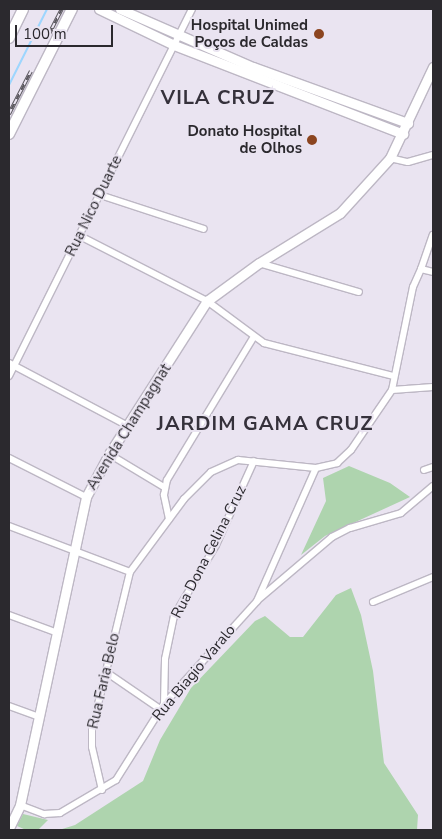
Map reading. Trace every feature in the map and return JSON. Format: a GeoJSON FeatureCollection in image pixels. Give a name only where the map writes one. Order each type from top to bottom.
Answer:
{"type":"FeatureCollection","features":[{"type":"Feature","properties":{"kind":"main road"},"geometry":{"type":"LineString","coordinates":[[9,38],[24,9]]}},
{"type":"Feature","properties":{"kind":"main road"},"geometry":{"type":"LineString","coordinates":[[9,134],[72,9]]}},
{"type":"Feature","properties":{"kind":"street"},"geometry":{"type":"LineString","coordinates":[[99,9],[403,134]]}},
{"type":"Feature","properties":{"kind":"street"},"geometry":{"type":"LineString","coordinates":[[120,9],[176,40]]}},
{"type":"Feature","properties":{"kind":"street","name":"Rua Nico Duarte"},"geometry":{"type":"LineString","coordinates":[[9,376],[12,364],[80,236],[192,9]]}},
{"type":"Feature","properties":{"kind":"street","name":"Avenida Champagnat"},"geometry":{"type":"LineString","coordinates":[[9,828],[20,805],[77,550],[86,497],[110,454],[207,301],[259,262],[340,213],[390,158],[403,134],[433,67]]}},
{"type":"Feature","properties":{"kind":"street"},"geometry":{"type":"LineString","coordinates":[[251,72],[328,93],[408,123]]}},
{"type":"Feature","properties":{"kind":"street"},"geometry":{"type":"LineString","coordinates":[[324,103],[328,93]]}},
{"type":"Feature","properties":{"kind":"street"},"geometry":{"type":"LineString","coordinates":[[390,158],[408,162],[433,155]]}},
{"type":"Feature","properties":{"kind":"street"},"geometry":{"type":"LineString","coordinates":[[100,195],[204,229]]}},
{"type":"Feature","properties":{"kind":"street"},"geometry":{"type":"LineString","coordinates":[[9,526],[77,550],[130,572],[197,484],[211,472],[238,460],[316,468],[337,463],[345,457],[392,390],[393,376],[413,287],[433,235]]}},
{"type":"Feature","properties":{"kind":"street"},"geometry":{"type":"LineString","coordinates":[[80,236],[207,301],[253,338],[288,351],[393,376]]}},
{"type":"Feature","properties":{"kind":"street"},"geometry":{"type":"LineString","coordinates":[[259,262],[359,292]]}},
{"type":"Feature","properties":{"kind":"street"},"geometry":{"type":"LineString","coordinates":[[421,269],[433,272]]}},
{"type":"Feature","properties":{"kind":"street"},"geometry":{"type":"LineString","coordinates":[[169,519],[164,487],[253,338]]}},
{"type":"Feature","properties":{"kind":"street"},"geometry":{"type":"LineString","coordinates":[[12,364],[128,426]]}},
{"type":"Feature","properties":{"kind":"street"},"geometry":{"type":"LineString","coordinates":[[392,390],[433,387]]}},
{"type":"Feature","properties":{"kind":"street"},"geometry":{"type":"LineString","coordinates":[[110,454],[164,487]]}},
{"type":"Feature","properties":{"kind":"street"},"geometry":{"type":"LineString","coordinates":[[9,458],[86,497]]}},
{"type":"Feature","properties":{"kind":"street","name":"Rua Dona Celina Cruz"},"geometry":{"type":"LineString","coordinates":[[162,706],[165,658],[174,616],[216,544],[254,461]]}},
{"type":"Feature","properties":{"kind":"street"},"geometry":{"type":"LineString","coordinates":[[424,470],[433,467]]}},
{"type":"Feature","properties":{"kind":"street","name":"Rua Biagio Varalo"},"geometry":{"type":"LineString","coordinates":[[20,805],[44,814],[60,813],[102,790],[128,765],[162,706],[257,601],[316,468]]}},
{"type":"Feature","properties":{"kind":"street"},"geometry":{"type":"LineString","coordinates":[[257,601],[332,538],[365,523],[401,513],[417,503],[433,486]]}},
{"type":"Feature","properties":{"kind":"street","name":"Rua Faria Belo"},"geometry":{"type":"LineString","coordinates":[[102,790],[92,729],[130,572]]}},
{"type":"Feature","properties":{"kind":"street"},"geometry":{"type":"LineString","coordinates":[[373,602],[433,577]]}},
{"type":"Feature","properties":{"kind":"street"},"geometry":{"type":"LineString","coordinates":[[9,615],[58,633]]}},
{"type":"Feature","properties":{"kind":"street"},"geometry":{"type":"LineString","coordinates":[[106,672],[162,706]]}},
{"type":"Feature","properties":{"kind":"street"},"geometry":{"type":"LineString","coordinates":[[9,706],[40,717]]}},
{"type":"Feature","properties":{"kind":"green space"},"geometry":{"type":"Polygon","coordinates":[[[349,466],[390,483],[410,497],[325,536],[301,555],[326,501],[323,478],[349,466]]]}},
{"type":"Feature","properties":{"kind":"green space"},"geometry":{"type":"Polygon","coordinates":[[[351,588],[361,615],[373,671],[384,763],[418,815],[417,830],[59,830],[75,825],[143,781],[160,740],[191,688],[255,621],[265,616],[290,637],[303,637],[336,595],[351,588]]]}},
{"type":"Feature","properties":{"kind":"green space"},"geometry":{"type":"Polygon","coordinates":[[[23,814],[48,820],[38,830],[26,830],[17,826],[23,814]]]}},
{"type":"Feature","properties":{"kind":"waterway"},"geometry":{"type":"LineString","coordinates":[[9,85],[47,9]]}},
{"type":"Feature","properties":{"kind":"railway"},"geometry":{"type":"LineString","coordinates":[[47,38],[62,9]]}},
{"type":"Feature","properties":{"kind":"railway"},"geometry":{"type":"LineString","coordinates":[[9,114],[31,71]]}},
{"type":"Feature","properties":{"kind":"place","name":"Hospital Unimed Poços de Caldas"},"geometry":{"type":"Point","coordinates":[319,34]}},
{"type":"Feature","properties":{"kind":"place","name":"Donato Hospital de Olhos"},"geometry":{"type":"Point","coordinates":[312,140]}},
{"type":"Feature","properties":{"kind":"district","name":"VILA CRUZ"},"geometry":{"type":"Point","coordinates":[218,97]}},
{"type":"Feature","properties":{"kind":"district","name":"JARDIM GAMA CRUZ"},"geometry":{"type":"Point","coordinates":[265,423]}}]}
